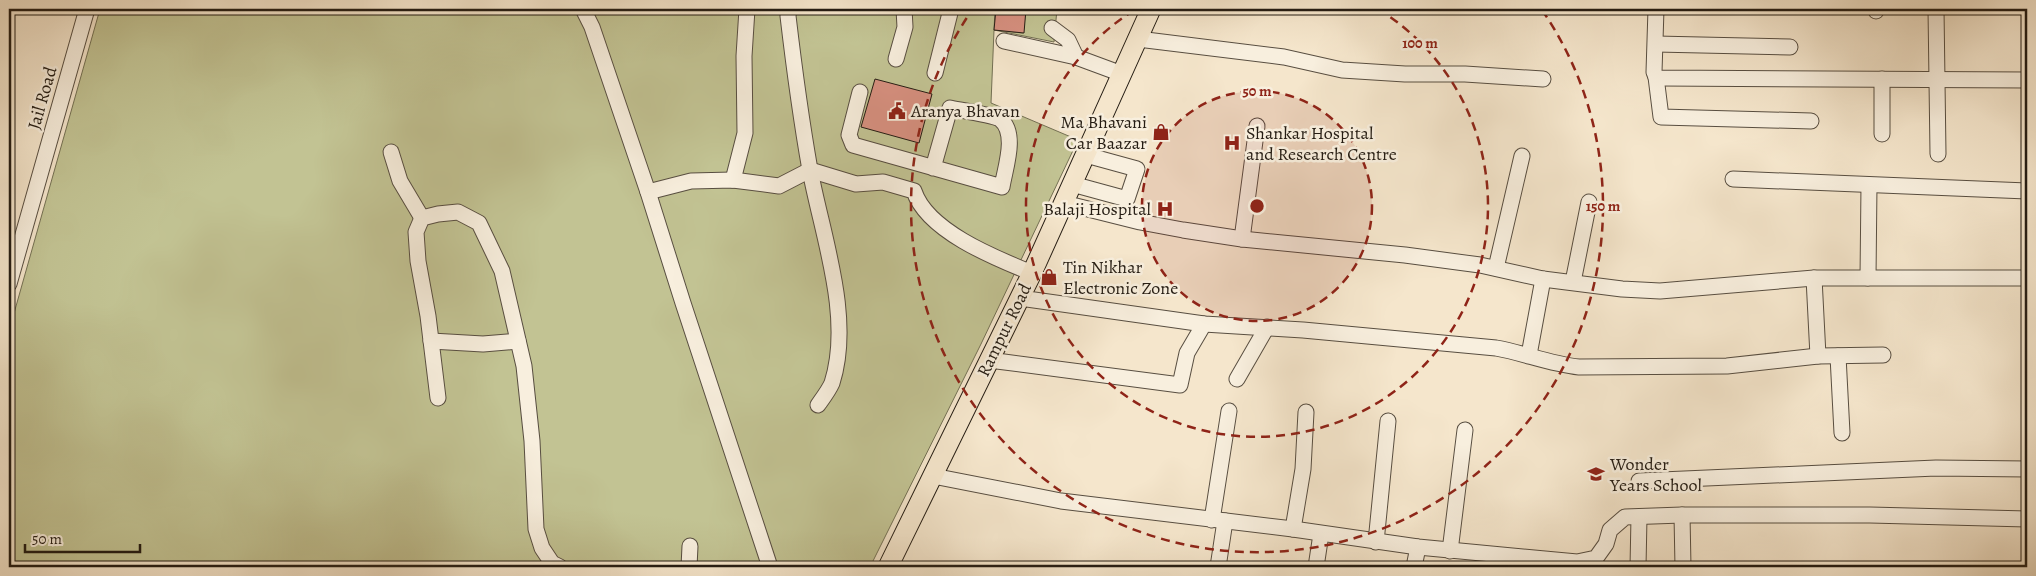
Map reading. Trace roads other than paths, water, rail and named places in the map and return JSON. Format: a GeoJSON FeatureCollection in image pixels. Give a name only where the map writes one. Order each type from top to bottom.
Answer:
{"type":"FeatureCollection","features":[{"type":"Feature","properties":{"kind":"main road","name":"Rampur Road"},"geometry":{"type":"LineString","coordinates":[[888,567],[1032,273],[1151,9]]}},
{"type":"Feature","properties":{"kind":"street","name":"Jail Road"},"geometry":{"type":"LineString","coordinates":[[9,284],[87,9]]}},
{"type":"Feature","properties":{"kind":"street"},"geometry":{"type":"LineString","coordinates":[[583,9],[592,27],[648,192],[770,567]]}},
{"type":"Feature","properties":{"kind":"street"},"geometry":{"type":"LineString","coordinates":[[732,180],[745,133],[744,56],[747,9]]}},
{"type":"Feature","properties":{"kind":"street"},"geometry":{"type":"LineString","coordinates":[[789,9],[788,16],[793,59],[810,170],[821,227],[832,268],[839,346],[832,384],[818,405]]}},
{"type":"Feature","properties":{"kind":"street"},"geometry":{"type":"LineString","coordinates":[[896,59],[905,26],[904,9]]}},
{"type":"Feature","properties":{"kind":"street"},"geometry":{"type":"LineString","coordinates":[[935,73],[951,9]]}},
{"type":"Feature","properties":{"kind":"street"},"geometry":{"type":"LineString","coordinates":[[1656,9],[1656,77],[1661,117],[1811,121]]}},
{"type":"Feature","properties":{"kind":"street"},"geometry":{"type":"LineString","coordinates":[[1936,9],[1938,154]]}},
{"type":"Feature","properties":{"kind":"street"},"geometry":{"type":"LineString","coordinates":[[1052,28],[1068,40],[1076,56]]}},
{"type":"Feature","properties":{"kind":"street"},"geometry":{"type":"LineString","coordinates":[[1138,39],[1276,56],[1342,70],[1425,75],[1465,74],[1543,79]]}},
{"type":"Feature","properties":{"kind":"street"},"geometry":{"type":"LineString","coordinates":[[1004,41],[1076,56],[1122,74]]}},
{"type":"Feature","properties":{"kind":"street"},"geometry":{"type":"LineString","coordinates":[[1656,44],[1790,46]]}},
{"type":"Feature","properties":{"kind":"street"},"geometry":{"type":"LineString","coordinates":[[1656,77],[2027,80]]}},
{"type":"Feature","properties":{"kind":"street"},"geometry":{"type":"LineString","coordinates":[[1882,80],[1882,134]]}},
{"type":"Feature","properties":{"kind":"street"},"geometry":{"type":"LineString","coordinates":[[860,92],[849,135],[852,145],[928,167],[1002,187],[1009,145],[1008,130],[999,119],[950,108],[928,167],[914,191],[917,200],[927,212],[945,228],[973,246],[1032,273]]}},
{"type":"Feature","properties":{"kind":"street"},"geometry":{"type":"LineString","coordinates":[[1242,238],[1257,126]]}},
{"type":"Feature","properties":{"kind":"street"},"geometry":{"type":"LineString","coordinates":[[391,152],[400,181],[422,218]]}},
{"type":"Feature","properties":{"kind":"street"},"geometry":{"type":"LineString","coordinates":[[1072,184],[1127,199],[1137,169],[1086,155]]}},
{"type":"Feature","properties":{"kind":"street"},"geometry":{"type":"LineString","coordinates":[[1496,268],[1522,156]]}},
{"type":"Feature","properties":{"kind":"street"},"geometry":{"type":"LineString","coordinates":[[648,192],[691,181],[732,180],[779,186],[810,170],[856,184],[883,182],[914,191]]}},
{"type":"Feature","properties":{"kind":"street"},"geometry":{"type":"LineString","coordinates":[[1733,179],[2027,191]]}},
{"type":"Feature","properties":{"kind":"street"},"geometry":{"type":"LineString","coordinates":[[1868,278],[1869,184]]}},
{"type":"Feature","properties":{"kind":"street"},"geometry":{"type":"LineString","coordinates":[[1573,282],[1589,202]]}},
{"type":"Feature","properties":{"kind":"street"},"geometry":{"type":"LineString","coordinates":[[1064,203],[1140,222],[1242,238],[1405,255],[1496,268],[1543,279],[1660,292],[1814,278],[2027,278]]}},
{"type":"Feature","properties":{"kind":"street"},"geometry":{"type":"LineString","coordinates":[[422,218],[458,212],[479,223],[502,271],[524,366],[532,441],[536,529],[542,548],[552,563],[560,567]]}},
{"type":"Feature","properties":{"kind":"street"},"geometry":{"type":"LineString","coordinates":[[422,218],[416,232],[418,261],[438,398]]}},
{"type":"Feature","properties":{"kind":"street"},"geometry":{"type":"LineString","coordinates":[[1814,278],[1818,356]]}},
{"type":"Feature","properties":{"kind":"street"},"geometry":{"type":"LineString","coordinates":[[1529,355],[1543,279]]}},
{"type":"Feature","properties":{"kind":"street"},"geometry":{"type":"LineString","coordinates":[[1020,298],[1204,324],[1267,327],[1496,348],[1529,355],[1561,365],[1579,367],[1727,366],[1818,356],[1882,355]]}},
{"type":"Feature","properties":{"kind":"street"},"geometry":{"type":"LineString","coordinates":[[989,360],[1180,385],[1187,353],[1204,324]]}},
{"type":"Feature","properties":{"kind":"street"},"geometry":{"type":"LineString","coordinates":[[1237,379],[1267,327]]}},
{"type":"Feature","properties":{"kind":"street"},"geometry":{"type":"LineString","coordinates":[[431,341],[483,344],[518,341]]}},
{"type":"Feature","properties":{"kind":"street"},"geometry":{"type":"LineString","coordinates":[[1838,356],[1842,432]]}},
{"type":"Feature","properties":{"kind":"street"},"geometry":{"type":"LineString","coordinates":[[1218,567],[1218,520],[1229,412]]}},
{"type":"Feature","properties":{"kind":"street"},"geometry":{"type":"LineString","coordinates":[[1293,529],[1303,469],[1306,412]]}},
{"type":"Feature","properties":{"kind":"street"},"geometry":{"type":"LineString","coordinates":[[1376,542],[1388,421]]}},
{"type":"Feature","properties":{"kind":"street"},"geometry":{"type":"LineString","coordinates":[[1450,551],[1465,430]]}},
{"type":"Feature","properties":{"kind":"street"},"geometry":{"type":"LineString","coordinates":[[1639,481],[1936,468],[2027,469]]}},
{"type":"Feature","properties":{"kind":"street"},"geometry":{"type":"LineString","coordinates":[[933,476],[1061,501],[1293,529],[1526,563],[1577,562],[1596,558],[1606,544],[1610,530],[1625,517],[1682,514],[1870,515],[2027,519]]}},
{"type":"Feature","properties":{"kind":"street"},"geometry":{"type":"LineString","coordinates":[[1682,514],[1683,567]]}},
{"type":"Feature","properties":{"kind":"street"},"geometry":{"type":"LineString","coordinates":[[1638,567],[1639,517]]}},
{"type":"Feature","properties":{"kind":"street"},"geometry":{"type":"LineString","coordinates":[[1316,567],[1321,534]]}},
{"type":"Feature","properties":{"kind":"street"},"geometry":{"type":"LineString","coordinates":[[689,567],[690,546]]}},
{"type":"Feature","properties":{"kind":"street"},"geometry":{"type":"LineString","coordinates":[[1414,567],[1418,547]]}},
{"type":"Feature","properties":{"kind":"place","name":"Aranya Bhavan"},"geometry":{"type":"Point","coordinates":[897,111]}},
{"type":"Feature","properties":{"kind":"place","name":"Ma Bhavani Car Baazar"},"geometry":{"type":"Point","coordinates":[1161,132]}},
{"type":"Feature","properties":{"kind":"place","name":"Shankar Hospital and Research Centre"},"geometry":{"type":"Point","coordinates":[1232,143]}},
{"type":"Feature","properties":{"kind":"place","name":"Balaji Hospital"},"geometry":{"type":"Point","coordinates":[1165,209]}},
{"type":"Feature","properties":{"kind":"place","name":"Tin Nikhar Electronic Zone"},"geometry":{"type":"Point","coordinates":[1049,277]}},
{"type":"Feature","properties":{"kind":"place","name":"Wonder Years School"},"geometry":{"type":"Point","coordinates":[1596,474]}}]}
